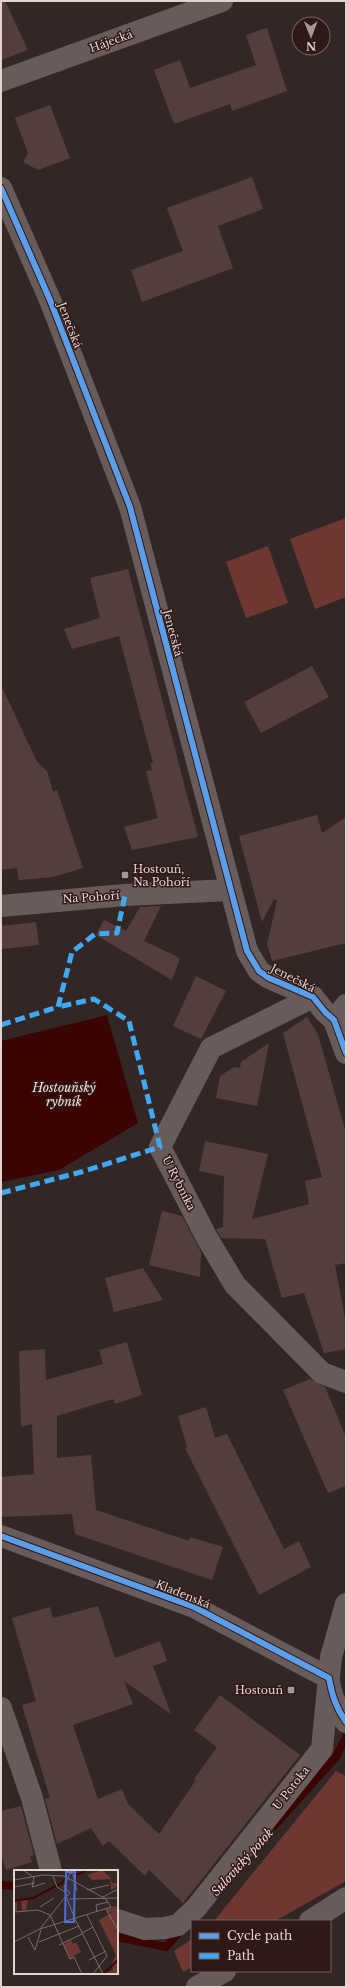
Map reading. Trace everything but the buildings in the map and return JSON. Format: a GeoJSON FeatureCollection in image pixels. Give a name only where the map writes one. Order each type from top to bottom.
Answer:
{"type":"FeatureCollection","features":[{"type":"Feature","properties":{"kind":"street","name":"Hájecká"},"geometry":{"type":"LineString","coordinates":[[1,82],[222,1]]}},
{"type":"Feature","properties":{"kind":"street","name":"Jenečská"},"geometry":{"type":"LineString","coordinates":[[1,188],[50,300],[130,507],[247,951],[259,971],[282,985],[313,997],[340,1013],[346,1053]]}},
{"type":"Feature","properties":{"kind":"street","name":"Na Pohoří"},"geometry":{"type":"LineString","coordinates":[[1,906],[125,895],[230,890]]}},
{"type":"Feature","properties":{"kind":"street","name":"U Rybníka"},"geometry":{"type":"LineString","coordinates":[[313,997],[211,1048],[160,1147],[207,1238],[235,1285],[322,1373],[346,1382]]}},
{"type":"Feature","properties":{"kind":"street","name":"Kladenská"},"geometry":{"type":"LineString","coordinates":[[1,1536],[194,1607],[329,1678]]}},
{"type":"Feature","properties":{"kind":"street"},"geometry":{"type":"LineString","coordinates":[[346,1604],[331,1657],[329,1678],[332,1697],[338,1711],[346,1722]]}},
{"type":"Feature","properties":{"kind":"street","name":"U Potoka"},"geometry":{"type":"LineString","coordinates":[[118,1920],[145,1930],[165,1928],[178,1925],[196,1908],[322,1749],[329,1678]]}},
{"type":"Feature","properties":{"kind":"street"},"geometry":{"type":"LineString","coordinates":[[1,1708],[32,1798],[51,1870]]}},
{"type":"Feature","properties":{"kind":"street"},"geometry":{"type":"LineString","coordinates":[[312,1920],[346,1898]]}},
{"type":"Feature","properties":{"kind":"street"},"geometry":{"type":"LineString","coordinates":[[197,1987],[223,1972]]}},
{"type":"Feature","properties":{"kind":"shaded area"},"geometry":{"type":"Polygon","coordinates":[[[346,518],[346,597],[315,609],[290,539],[346,518]]]}},
{"type":"Feature","properties":{"kind":"shaded area"},"geometry":{"type":"Polygon","coordinates":[[[268,546],[288,603],[246,618],[226,562],[268,546]]]}},
{"type":"Feature","properties":{"kind":"shaded area"},"geometry":{"type":"Polygon","coordinates":[[[336,1771],[346,1776],[346,1881],[277,1920],[215,1920],[336,1771]]]}},
{"type":"Feature","properties":{"kind":"shaded area"},"geometry":{"type":"Polygon","coordinates":[[[191,1940],[191,1968],[183,1972],[174,1951],[191,1940]]]}},
{"type":"Feature","properties":{"kind":"water","name":"Hostouňský rybník"},"geometry":{"type":"Polygon","coordinates":[[[107,1015],[138,1123],[59,1170],[1,1182],[1,1041],[107,1015]]]}},
{"type":"Feature","properties":{"kind":"waterway","name":"Sulovický potok"},"geometry":{"type":"LineString","coordinates":[[274,1826],[336,1757],[346,1737]]}},
{"type":"Feature","properties":{"kind":"waterway","name":"Sulovický potok"},"geometry":{"type":"LineString","coordinates":[[1,1885],[14,1886]]}},
{"type":"Feature","properties":{"kind":"waterway","name":"Sulovický potok"},"geometry":{"type":"LineString","coordinates":[[118,1937],[166,1947],[181,1930]]}},
{"type":"Feature","properties":{"kind":"marked path"},"geometry":{"type":"LineString","coordinates":[[1,1025],[58,1007],[72,952],[95,934],[117,933],[125,895]]}},
{"type":"Feature","properties":{"kind":"marked path"},"geometry":{"type":"LineString","coordinates":[[1,1193],[81,1172],[160,1147],[129,1021],[94,999],[58,1007]]}},
{"type":"Feature","properties":{"kind":"cycle path"},"geometry":{"type":"LineString","coordinates":[[1,188],[50,300],[130,507],[247,951],[259,971],[269,978],[313,997],[325,1012],[334,1020],[346,1053]]}},
{"type":"Feature","properties":{"kind":"cycle path"},"geometry":{"type":"LineString","coordinates":[[1,1536],[194,1607],[329,1678],[335,1701],[346,1722]]}},
{"type":"Feature","properties":{"kind":"place","name":"Hostouň, Na Pohoří"},"geometry":{"type":"Point","coordinates":[125,875]}},
{"type":"Feature","properties":{"kind":"place","name":"Hostouň"},"geometry":{"type":"Point","coordinates":[291,1690]}}]}
